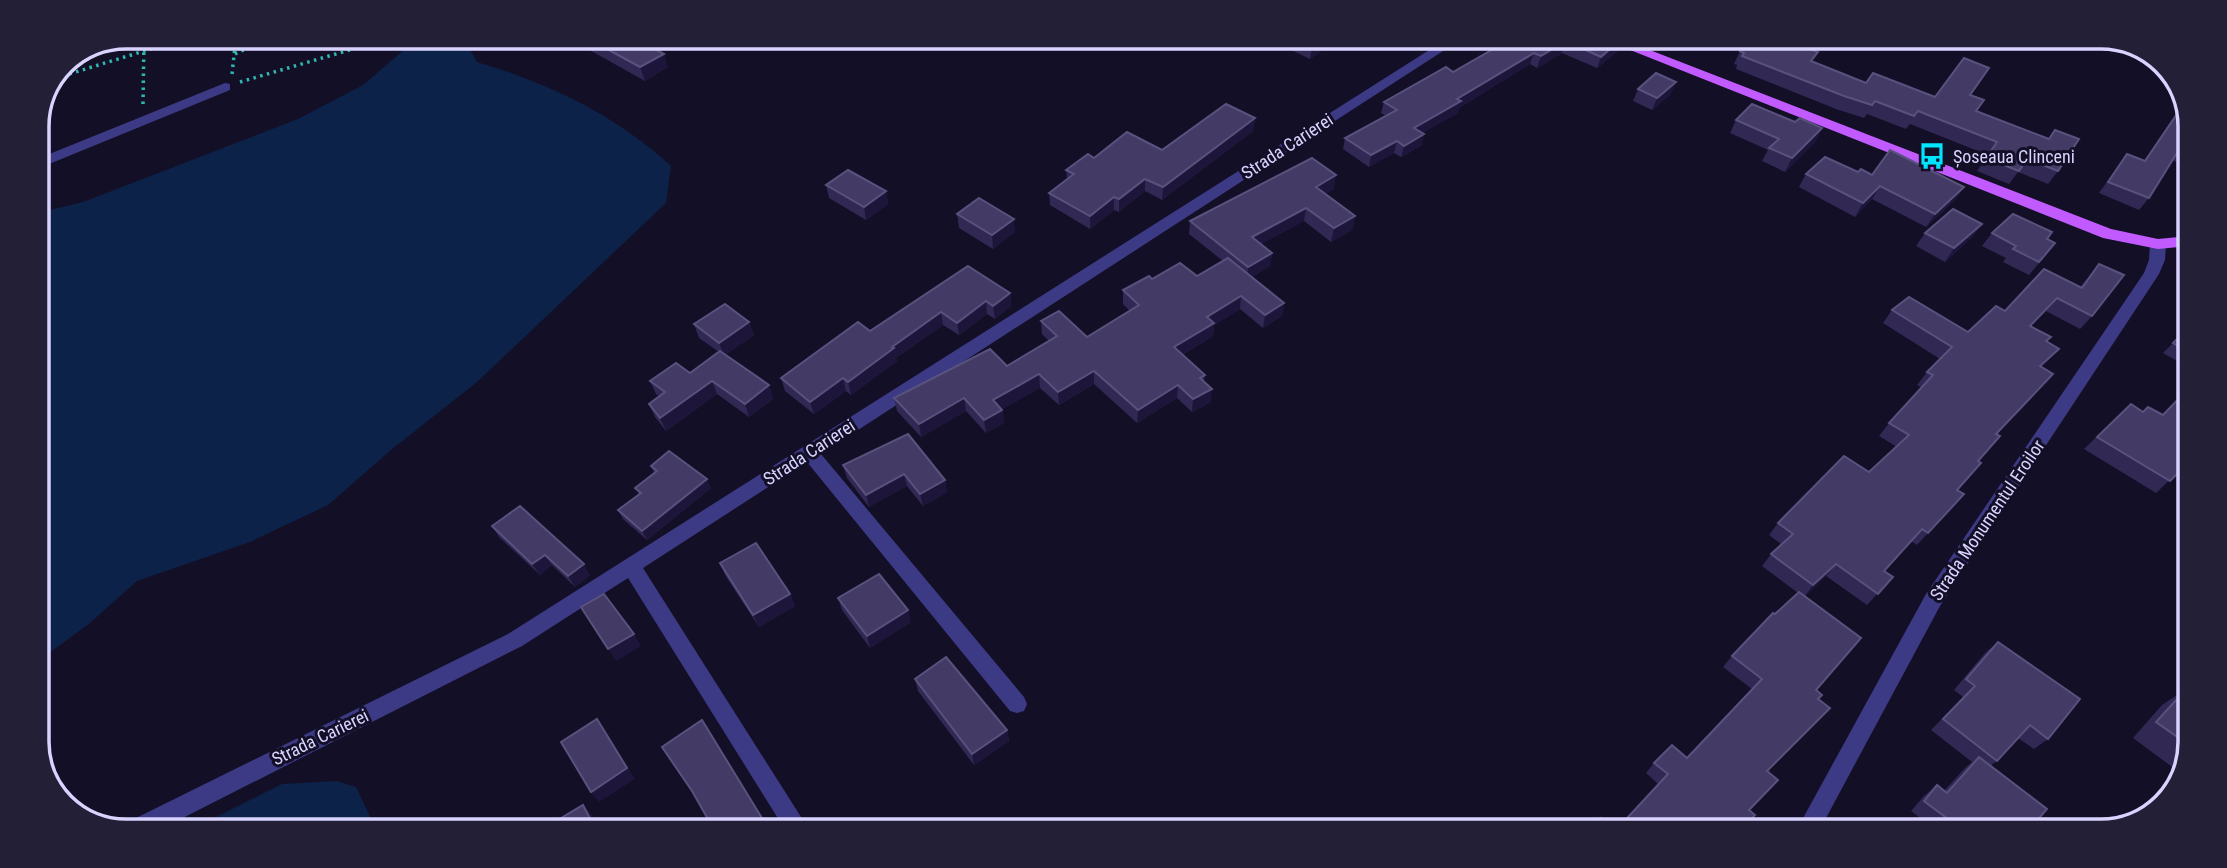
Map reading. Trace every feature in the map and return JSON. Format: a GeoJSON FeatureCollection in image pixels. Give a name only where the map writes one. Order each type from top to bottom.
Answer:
{"type":"FeatureCollection","features":[{"type":"Feature","properties":{"kind":"main road"},"geometry":{"type":"LineString","coordinates":[[1634,49],[2108,234],[2158,244],[2178,242]]}},
{"type":"Feature","properties":{"kind":"street","name":"Strada Carierei"},"geometry":{"type":"LineString","coordinates":[[159,819],[515,640],[1440,49]]}},
{"type":"Feature","properties":{"kind":"street"},"geometry":{"type":"LineString","coordinates":[[49,159],[225,87]]}},
{"type":"Feature","properties":{"kind":"street","name":"Strada Monumentul Eroilor"},"geometry":{"type":"LineString","coordinates":[[1814,819],[1933,600],[2151,274],[2157,260],[2158,244]]}},
{"type":"Feature","properties":{"kind":"street"},"geometry":{"type":"LineString","coordinates":[[809,452],[1017,705]]}},
{"type":"Feature","properties":{"kind":"street"},"geometry":{"type":"LineString","coordinates":[[631,566],[791,819]]}},
{"type":"Feature","properties":{"kind":"path"},"geometry":{"type":"LineString","coordinates":[[70,74],[152,49]]}},
{"type":"Feature","properties":{"kind":"path"},"geometry":{"type":"LineString","coordinates":[[235,54],[245,49]]}},
{"type":"Feature","properties":{"kind":"path"},"geometry":{"type":"LineString","coordinates":[[225,87],[353,49]]}},
{"type":"Feature","properties":{"kind":"path"},"geometry":{"type":"LineString","coordinates":[[143,109],[146,51]]}},
{"type":"Feature","properties":{"kind":"water"},"geometry":{"type":"Polygon","coordinates":[[[405,49],[469,49],[477,62],[530,80],[580,103],[627,131],[649,148],[671,166],[666,203],[477,382],[391,450],[328,505],[250,542],[137,581],[90,623],[49,653],[49,210],[83,202],[298,119],[363,85],[405,49]]]}},
{"type":"Feature","properties":{"kind":"water"},"geometry":{"type":"Polygon","coordinates":[[[336,781],[356,787],[371,819],[212,819],[282,784],[336,781]]]}},
{"type":"Feature","properties":{"kind":"building"},"geometry":{"type":"Polygon","coordinates":[[[607,49],[655,49],[664,54],[640,67],[607,49]]]}},
{"type":"Feature","properties":{"kind":"building"},"geometry":{"type":"Polygon","coordinates":[[[1493,49],[1553,49],[1541,56],[1534,53],[1457,99],[1461,101],[1414,128],[1424,134],[1404,146],[1397,141],[1371,155],[1345,138],[1397,110],[1384,102],[1446,67],[1453,72],[1493,49]]]}},
{"type":"Feature","properties":{"kind":"building"},"geometry":{"type":"Polygon","coordinates":[[[1584,49],[1610,49],[1601,57],[1584,49]]]}},
{"type":"Feature","properties":{"kind":"building"},"geometry":{"type":"Polygon","coordinates":[[[1810,49],[1818,52],[1811,61],[1866,83],[1873,73],[1935,97],[1964,58],[1989,68],[1970,95],[1984,100],[1976,111],[2049,139],[2055,130],[2079,139],[2058,171],[2027,159],[2019,171],[1986,158],[1997,142],[1918,111],[1914,116],[1875,101],[1872,105],[1844,96],[1742,56],[1744,53],[1740,51],[1810,49]]]}},
{"type":"Feature","properties":{"kind":"building"},"geometry":{"type":"Polygon","coordinates":[[[1656,73],[1676,82],[1657,98],[1638,89],[1656,73]]]}},
{"type":"Feature","properties":{"kind":"building"},"geometry":{"type":"Polygon","coordinates":[[[1226,104],[1255,118],[1163,187],[1145,179],[1119,199],[1114,197],[1090,216],[1049,193],[1074,174],[1066,170],[1088,154],[1094,158],[1127,132],[1162,150],[1226,104]]]}},
{"type":"Feature","properties":{"kind":"building"},"geometry":{"type":"Polygon","coordinates":[[[1752,104],[1795,122],[1800,118],[1822,128],[1792,158],[1769,148],[1779,139],[1736,120],[1752,104]]]}},
{"type":"Feature","properties":{"kind":"building"},"geometry":{"type":"Polygon","coordinates":[[[2177,114],[2178,151],[2149,198],[2108,182],[2127,154],[2145,161],[2177,114]]]}},
{"type":"Feature","properties":{"kind":"building"},"geometry":{"type":"Polygon","coordinates":[[[1890,150],[1964,187],[1935,214],[1880,186],[1863,203],[1806,174],[1825,157],[1858,172],[1861,169],[1872,175],[1890,150]]]}},
{"type":"Feature","properties":{"kind":"building"},"geometry":{"type":"Polygon","coordinates":[[[1312,158],[1336,175],[1316,187],[1355,216],[1334,228],[1306,208],[1252,237],[1272,253],[1248,267],[1190,221],[1312,158]]]}},
{"type":"Feature","properties":{"kind":"building"},"geometry":{"type":"Polygon","coordinates":[[[848,170],[886,191],[864,207],[826,185],[848,170]]]}},
{"type":"Feature","properties":{"kind":"building"},"geometry":{"type":"Polygon","coordinates":[[[979,198],[1014,219],[992,235],[957,214],[979,198]]]}},
{"type":"Feature","properties":{"kind":"building"},"geometry":{"type":"Polygon","coordinates":[[[1953,209],[1982,224],[1954,248],[1925,233],[1953,209]]]}},
{"type":"Feature","properties":{"kind":"building"},"geometry":{"type":"Polygon","coordinates":[[[2013,214],[2052,232],[2047,239],[2055,243],[2039,262],[2013,249],[2016,246],[1992,233],[2013,214]]]}},
{"type":"Feature","properties":{"kind":"building"},"geometry":{"type":"Polygon","coordinates":[[[1228,258],[1284,303],[1265,315],[1241,296],[1207,317],[1214,323],[1174,347],[1205,375],[1200,378],[1212,389],[1193,399],[1178,385],[1138,410],[1094,371],[1058,392],[1039,374],[993,400],[1002,410],[984,420],[964,398],[919,424],[894,398],[990,349],[1007,366],[1057,336],[1041,321],[1059,311],[1087,337],[1139,305],[1123,290],[1149,276],[1152,279],[1180,263],[1197,276],[1228,258]]]}},
{"type":"Feature","properties":{"kind":"building"},"geometry":{"type":"Polygon","coordinates":[[[2099,264],[2124,275],[2092,316],[2057,298],[2030,326],[2051,337],[2046,341],[2059,349],[2040,366],[2053,374],[1996,434],[2000,436],[1957,490],[1964,494],[1928,533],[1922,529],[1884,571],[1893,577],[1878,594],[1836,564],[1813,585],[1771,554],[1793,534],[1778,523],[1844,456],[1869,472],[1909,435],[1889,423],[1933,375],[1927,372],[1952,347],[1892,310],[1909,297],[1968,332],[1996,306],[2005,311],[2044,269],[2082,288],[2099,264]]]}},
{"type":"Feature","properties":{"kind":"building"},"geometry":{"type":"Polygon","coordinates":[[[968,266],[1010,293],[993,306],[986,301],[957,323],[941,312],[848,382],[843,378],[810,402],[781,378],[858,322],[870,331],[968,266]]]}},
{"type":"Feature","properties":{"kind":"building"},"geometry":{"type":"Polygon","coordinates":[[[725,304],[749,322],[719,343],[694,324],[725,304]]]}},
{"type":"Feature","properties":{"kind":"building"},"geometry":{"type":"Polygon","coordinates":[[[720,351],[769,385],[745,404],[712,381],[660,418],[649,404],[665,392],[650,381],[676,363],[690,373],[720,351]]]}},
{"type":"Feature","properties":{"kind":"building"},"geometry":{"type":"Polygon","coordinates":[[[2178,399],[2178,473],[2170,481],[2097,437],[2131,404],[2143,412],[2148,407],[2163,415],[2178,399]]]}},
{"type":"Feature","properties":{"kind":"building"},"geometry":{"type":"Polygon","coordinates":[[[908,434],[945,480],[920,494],[904,474],[866,495],[843,465],[908,434]]]}},
{"type":"Feature","properties":{"kind":"building"},"geometry":{"type":"Polygon","coordinates":[[[669,451],[707,479],[642,531],[618,510],[641,493],[635,488],[657,471],[651,466],[669,451]]]}},
{"type":"Feature","properties":{"kind":"building"},"geometry":{"type":"Polygon","coordinates":[[[520,506],[584,564],[568,576],[545,555],[532,564],[492,526],[520,506]]]}},
{"type":"Feature","properties":{"kind":"building"},"geometry":{"type":"Polygon","coordinates":[[[756,543],[790,594],[753,615],[720,563],[756,543]]]}},
{"type":"Feature","properties":{"kind":"building"},"geometry":{"type":"Polygon","coordinates":[[[879,574],[908,610],[867,636],[838,598],[879,574]]]}},
{"type":"Feature","properties":{"kind":"building"},"geometry":{"type":"Polygon","coordinates":[[[1799,592],[1861,638],[1816,690],[1822,695],[1818,699],[1830,708],[1767,771],[1778,780],[1749,810],[1755,815],[1751,819],[1626,819],[1668,774],[1654,763],[1672,745],[1687,758],[1762,679],[1732,656],[1773,613],[1799,592]]]}},
{"type":"Feature","properties":{"kind":"building"},"geometry":{"type":"Polygon","coordinates":[[[604,594],[634,634],[608,649],[581,607],[604,594]]]}},
{"type":"Feature","properties":{"kind":"building"},"geometry":{"type":"Polygon","coordinates":[[[1998,642],[2080,699],[2048,739],[2030,725],[1997,761],[1943,719],[1975,686],[1966,679],[1998,642]]]}},
{"type":"Feature","properties":{"kind":"building"},"geometry":{"type":"Polygon","coordinates":[[[946,657],[1007,730],[972,754],[915,679],[946,657]]]}},
{"type":"Feature","properties":{"kind":"building"},"geometry":{"type":"Polygon","coordinates":[[[2178,698],[2178,737],[2156,722],[2178,698]]]}},
{"type":"Feature","properties":{"kind":"building"},"geometry":{"type":"Polygon","coordinates":[[[597,719],[627,768],[591,792],[561,742],[597,719]]]}},
{"type":"Feature","properties":{"kind":"building"},"geometry":{"type":"Polygon","coordinates":[[[702,720],[762,819],[708,819],[662,747],[702,720]]]}},
{"type":"Feature","properties":{"kind":"building"},"geometry":{"type":"Polygon","coordinates":[[[1979,757],[2047,809],[2038,819],[1948,819],[1924,801],[1937,785],[1947,793],[1979,757]]]}},
{"type":"Feature","properties":{"kind":"building"},"geometry":{"type":"Polygon","coordinates":[[[583,805],[590,819],[559,819],[583,805]]]}},
{"type":"Feature","properties":{"kind":"place","name":"Șoseaua Clinceni"},"geometry":{"type":"Point","coordinates":[1932,156]}}]}
